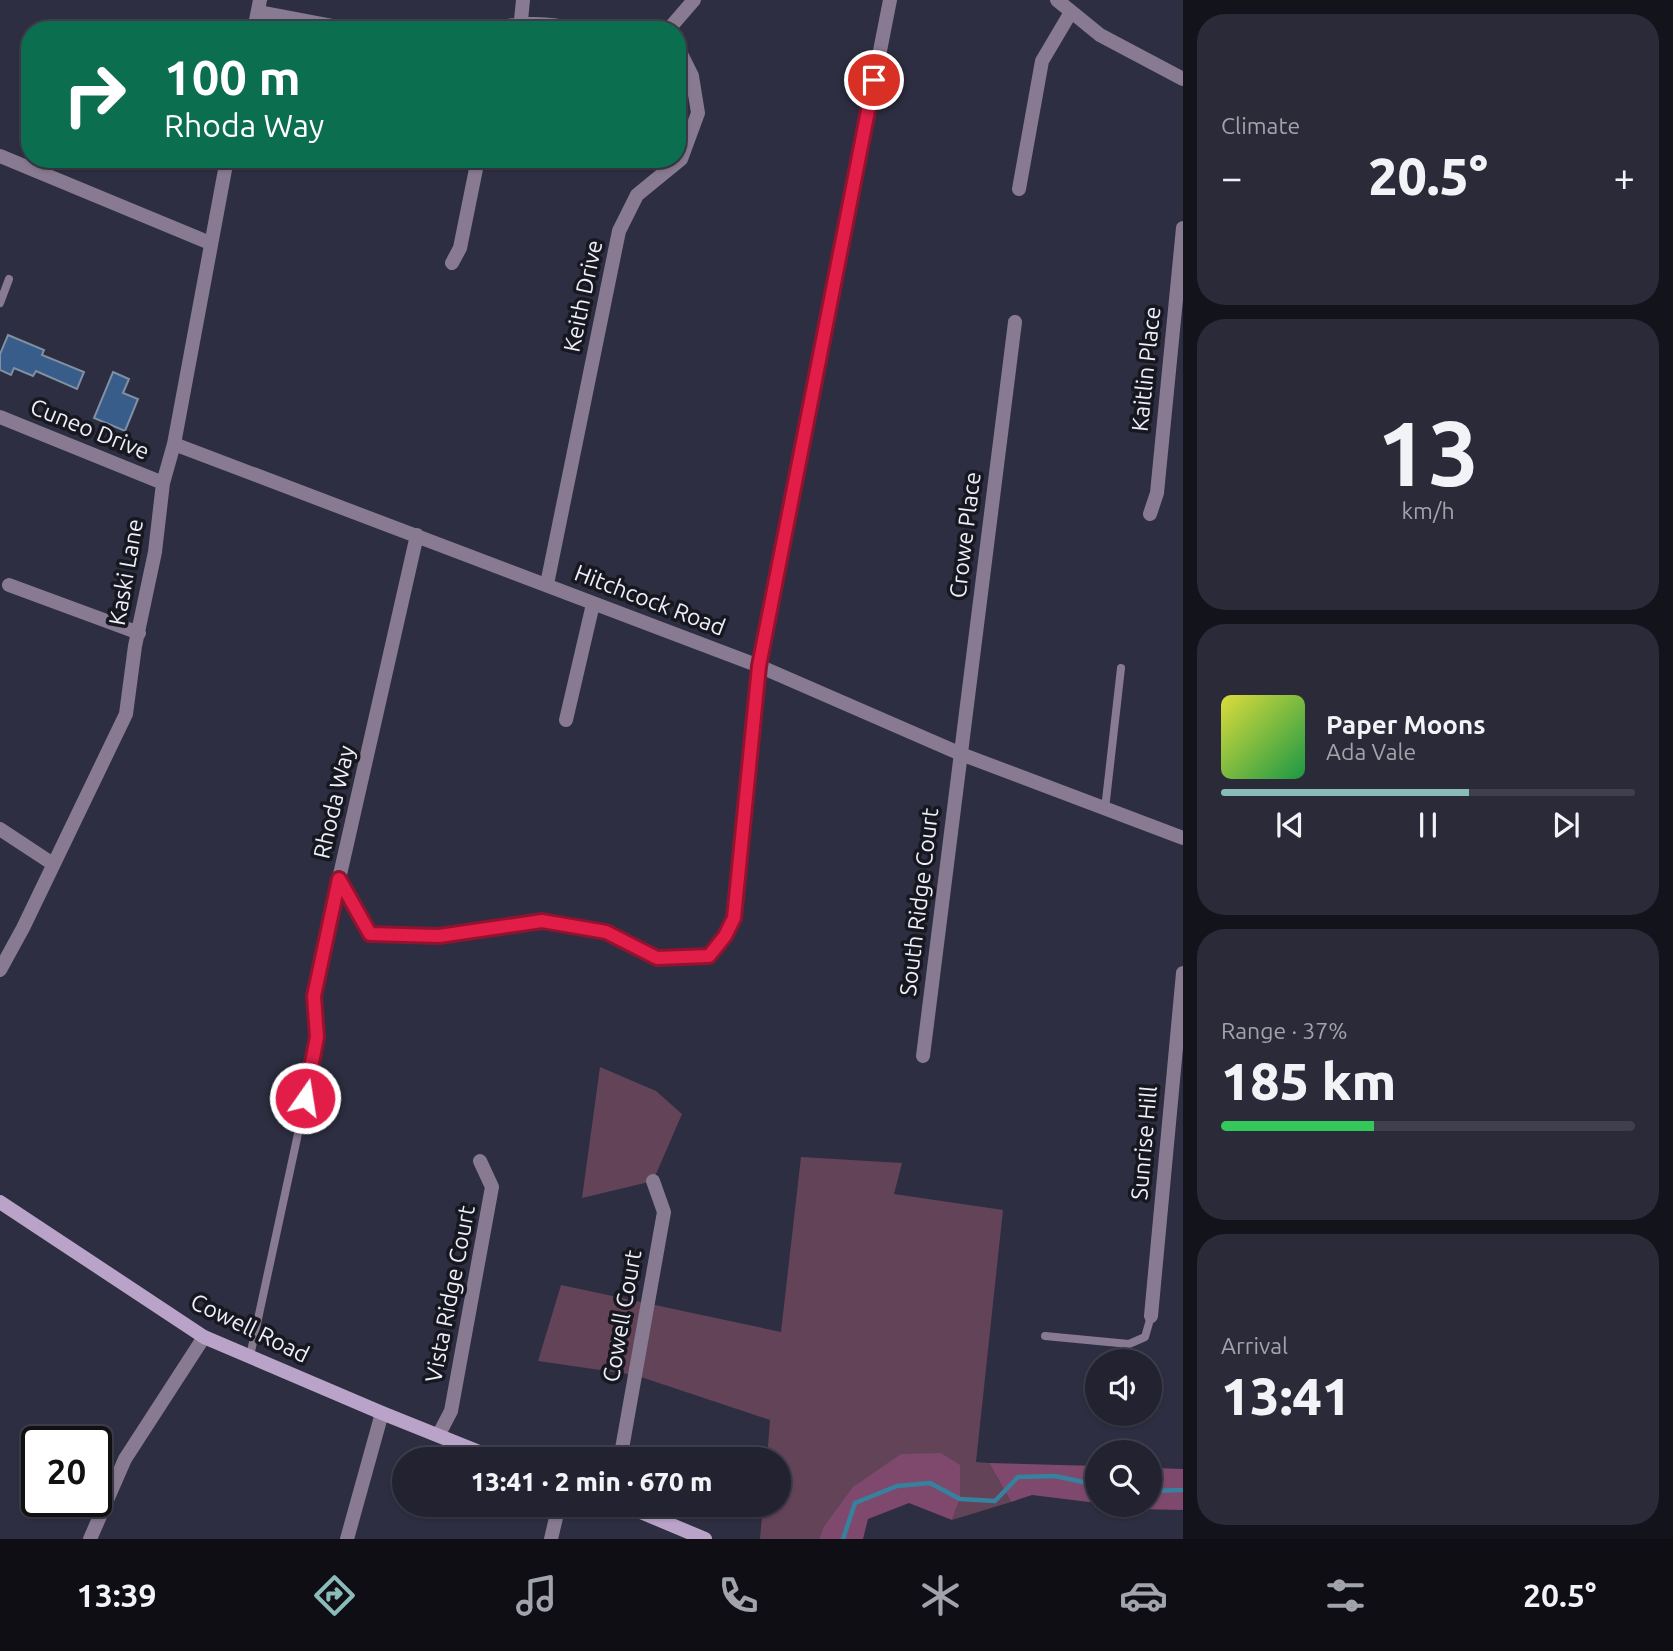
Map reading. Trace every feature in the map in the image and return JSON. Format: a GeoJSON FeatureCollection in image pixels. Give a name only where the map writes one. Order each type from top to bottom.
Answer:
{"type":"FeatureCollection","features":[{"type":"Feature","properties":{"kind":"street"},"geometry":{"type":"LineString","coordinates":[[521,21],[523,0]]}},
{"type":"Feature","properties":{"kind":"street"},"geometry":{"type":"LineString","coordinates":[[676,21],[694,0]]}},
{"type":"Feature","properties":{"kind":"street"},"geometry":{"type":"LineString","coordinates":[[759,666],[890,0]]}},
{"type":"Feature","properties":{"kind":"street"},"geometry":{"type":"LineString","coordinates":[[1057,0],[1100,35],[1183,79]]}},
{"type":"Feature","properties":{"kind":"street"},"geometry":{"type":"LineString","coordinates":[[259,6],[318,21]]}},
{"type":"Feature","properties":{"kind":"street"},"geometry":{"type":"LineString","coordinates":[[1019,189],[1042,61],[1071,12]]}},
{"type":"Feature","properties":{"kind":"street","name":"Keith Drive"},"geometry":{"type":"LineString","coordinates":[[686,64],[692,76],[698,113],[686,145]]}},
{"type":"Feature","properties":{"kind":"street"},"geometry":{"type":"LineString","coordinates":[[0,156],[21,165]]}},
{"type":"Feature","properties":{"kind":"street"},"geometry":{"type":"LineString","coordinates":[[29,168],[210,243]]}},
{"type":"Feature","properties":{"kind":"street","name":"Kaski Lane"},"geometry":{"type":"LineString","coordinates":[[0,970],[126,714],[155,552],[163,483],[174,443],[226,168]]}},
{"type":"Feature","properties":{"kind":"street"},"geometry":{"type":"LineString","coordinates":[[452,263],[460,248],[476,168]]}},
{"type":"Feature","properties":{"kind":"street","name":"Keith Drive"},"geometry":{"type":"LineString","coordinates":[[547,584],[620,231],[637,195],[670,168]]}},
{"type":"Feature","properties":{"kind":"street","name":"Kaitlin Place"},"geometry":{"type":"LineString","coordinates":[[1150,514],[1157,493],[1183,228]]}},
{"type":"Feature","properties":{"kind":"street","name":"Crowe Place"},"geometry":{"type":"LineString","coordinates":[[961,754],[1015,322]]}},
{"type":"Feature","properties":{"kind":"street","name":"Cuneo Drive"},"geometry":{"type":"LineString","coordinates":[[0,417],[163,483]]}},
{"type":"Feature","properties":{"kind":"street","name":"Hitchcock Road"},"geometry":{"type":"LineString","coordinates":[[174,443],[759,666],[961,754],[1183,838]]}},
{"type":"Feature","properties":{"kind":"street","name":"Rhoda Way"},"geometry":{"type":"LineString","coordinates":[[417,535],[339,879],[370,934],[439,936],[542,921],[606,932],[657,958],[709,956],[725,936],[734,918],[759,666]]}},
{"type":"Feature","properties":{"kind":"street"},"geometry":{"type":"LineString","coordinates":[[9,585],[139,634]]}},
{"type":"Feature","properties":{"kind":"street"},"geometry":{"type":"LineString","coordinates":[[566,720],[593,604]]}},
{"type":"Feature","properties":{"kind":"street","name":"South Ridge Court"},"geometry":{"type":"LineString","coordinates":[[923,1056],[961,754]]}},
{"type":"Feature","properties":{"kind":"street"},"geometry":{"type":"LineString","coordinates":[[0,829],[53,864]]}},
{"type":"Feature","properties":{"kind":"street","name":"Sunrise Hill"},"geometry":{"type":"LineString","coordinates":[[1151,1316],[1183,973]]}},
{"type":"Feature","properties":{"kind":"street","name":"Vista Ridge Court"},"geometry":{"type":"LineString","coordinates":[[439,1434],[451,1411],[492,1187],[480,1161]]}},
{"type":"Feature","properties":{"kind":"street","name":"Cowell Court"},"geometry":{"type":"LineString","coordinates":[[622,1447],[664,1212],[653,1181]]}},
{"type":"Feature","properties":{"kind":"street","name":"Cowell Road"},"geometry":{"type":"LineString","coordinates":[[0,1202],[204,1337],[469,1447]]}},
{"type":"Feature","properties":{"kind":"street"},"geometry":{"type":"LineString","coordinates":[[90,1539],[125,1459],[204,1337]]}},
{"type":"Feature","properties":{"kind":"street"},"geometry":{"type":"LineString","coordinates":[[347,1539],[382,1413]]}},
{"type":"Feature","properties":{"kind":"street"},"geometry":{"type":"LineString","coordinates":[[551,1539],[556,1517]]}},
{"type":"Feature","properties":{"kind":"street"},"geometry":{"type":"LineString","coordinates":[[652,1517],[704,1539]]}},
{"type":"Feature","properties":{"kind":"lane"},"geometry":{"type":"LineString","coordinates":[[0,303],[9,279]]}},
{"type":"Feature","properties":{"kind":"lane"},"geometry":{"type":"LineString","coordinates":[[1104,809],[1121,668]]}},
{"type":"Feature","properties":{"kind":"lane"},"geometry":{"type":"LineString","coordinates":[[250,1356],[315,1055],[317,1037],[314,996],[339,879]]}},
{"type":"Feature","properties":{"kind":"lane"},"geometry":{"type":"LineString","coordinates":[[1045,1336],[1129,1344],[1145,1337],[1151,1316]]}},
{"type":"Feature","properties":{"kind":"shaded area"},"geometry":{"type":"Polygon","coordinates":[[[600,1067],[656,1091],[682,1114],[653,1181],[582,1198],[600,1067]]]}},
{"type":"Feature","properties":{"kind":"shaded area"},"geometry":{"type":"Polygon","coordinates":[[[801,1157],[902,1163],[894,1194],[1003,1210],[976,1462],[989,1463],[1011,1502],[952,1520],[960,1499],[960,1465],[823,1528],[819,1539],[760,1539],[762,1517],[791,1517],[791,1447],[768,1447],[770,1420],[635,1375],[538,1361],[561,1285],[781,1332],[801,1157]]]}},
{"type":"Feature","properties":{"kind":"shaded area"},"geometry":{"type":"Polygon","coordinates":[[[941,1453],[960,1465],[960,1499],[952,1520],[909,1503],[868,1519],[863,1539],[819,1539],[823,1528],[853,1487],[901,1454],[941,1453]]]}},
{"type":"Feature","properties":{"kind":"shaded area"},"geometry":{"type":"Polygon","coordinates":[[[989,1463],[1085,1466],[1085,1502],[1032,1495],[1011,1502],[989,1463]]]}},
{"type":"Feature","properties":{"kind":"shaded area"},"geometry":{"type":"Polygon","coordinates":[[[1162,1468],[1183,1469],[1183,1510],[1162,1510],[1162,1468]]]}},
{"type":"Feature","properties":{"kind":"building"},"geometry":{"type":"Polygon","coordinates":[[[8,335],[44,350],[42,355],[84,372],[77,389],[36,371],[33,376],[14,368],[11,375],[0,370],[0,354],[8,335]]]}},
{"type":"Feature","properties":{"kind":"building"},"geometry":{"type":"Polygon","coordinates":[[[113,372],[129,379],[123,393],[138,399],[125,431],[94,418],[113,372]]]}},
{"type":"Feature","properties":{"kind":"waterway"},"geometry":{"type":"LineString","coordinates":[[843,1539],[855,1503],[897,1486],[930,1483],[960,1499],[995,1501],[1018,1477],[1055,1476],[1085,1482]]}},
{"type":"Feature","properties":{"kind":"waterway"},"geometry":{"type":"LineString","coordinates":[[1162,1491],[1183,1490]]}},
{"type":"Feature","properties":{"kind":"route"},"geometry":{"type":"LineString","coordinates":[[305,1098],[317,1037],[314,996],[339,879],[370,934],[439,936],[542,921],[606,932],[657,958],[709,956],[725,936],[734,918],[759,666],[874,80]]}}]}
